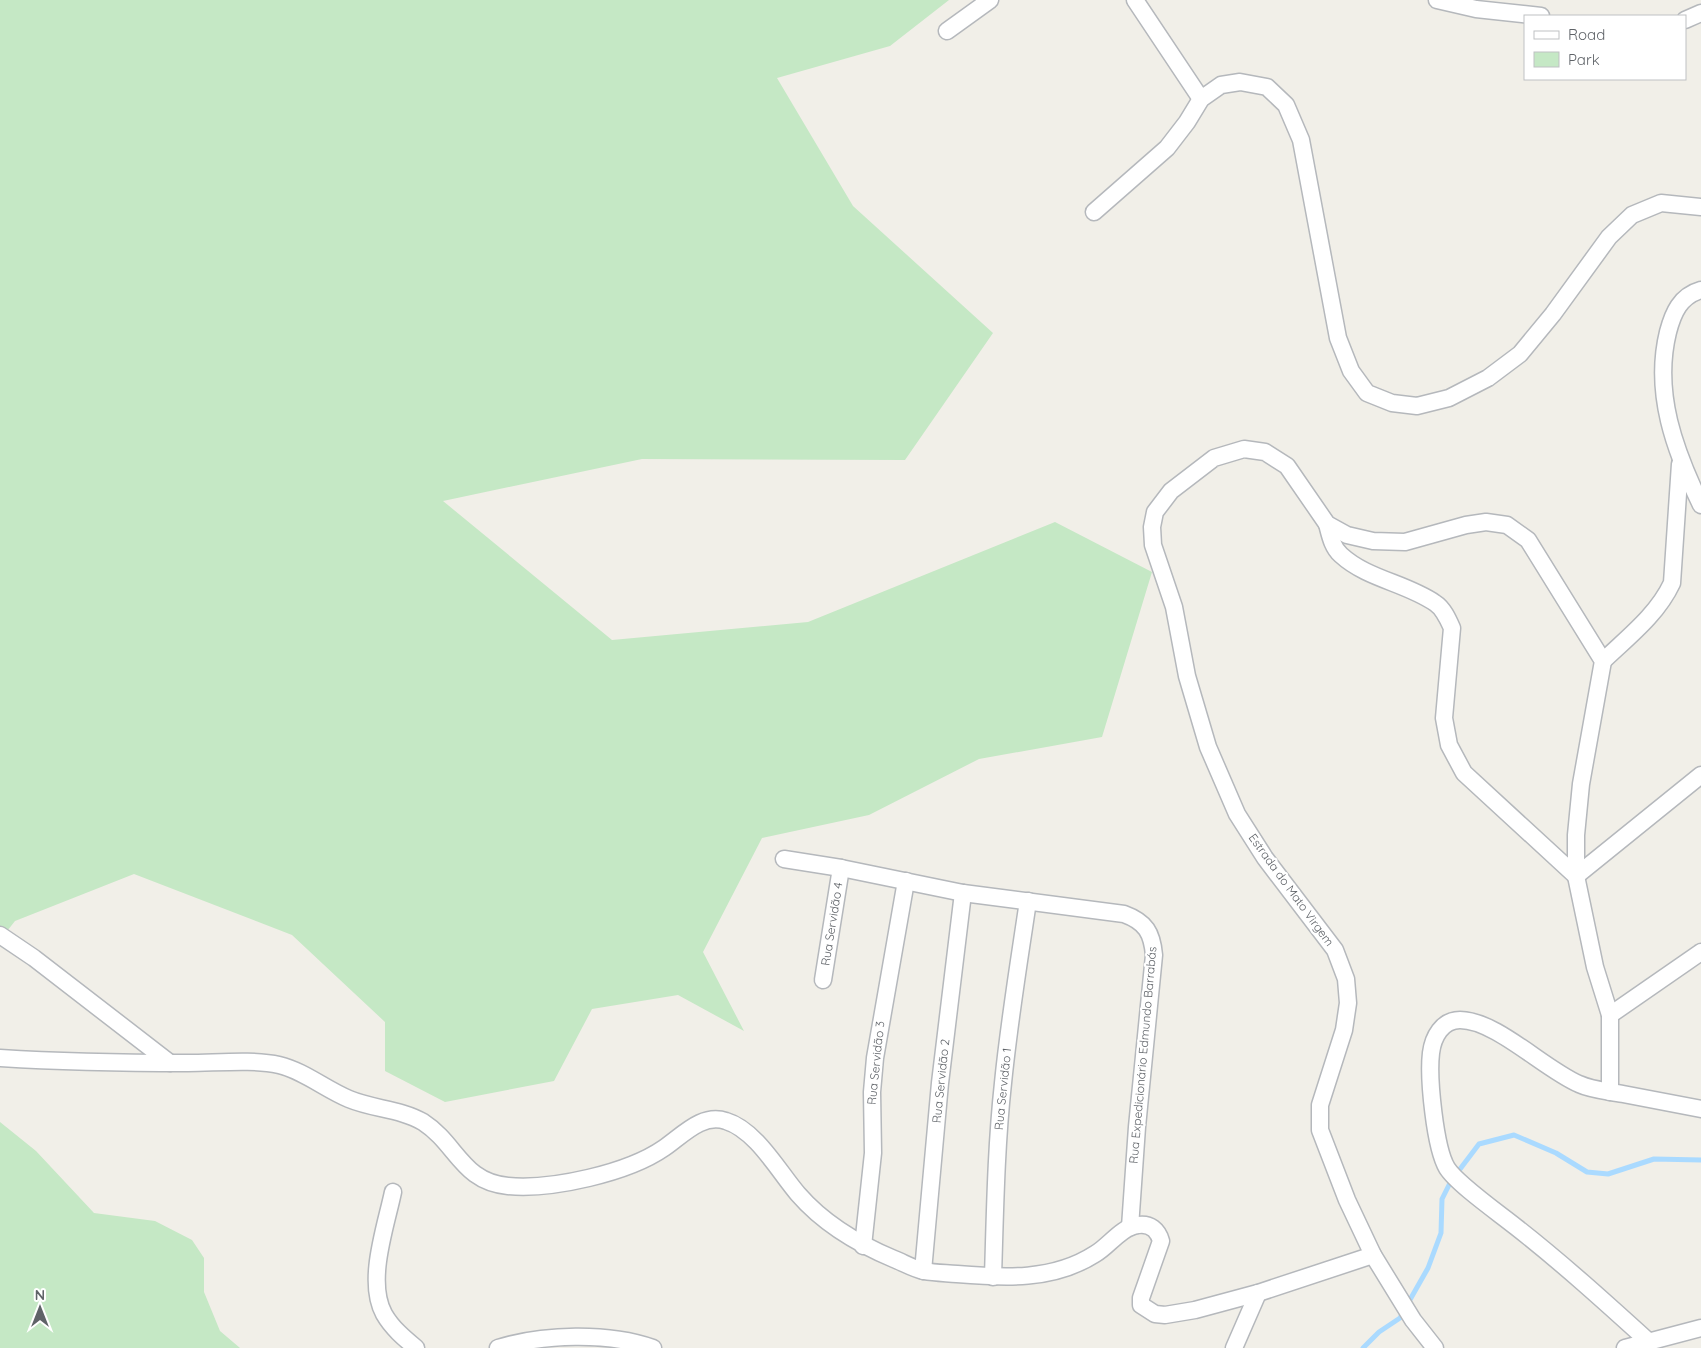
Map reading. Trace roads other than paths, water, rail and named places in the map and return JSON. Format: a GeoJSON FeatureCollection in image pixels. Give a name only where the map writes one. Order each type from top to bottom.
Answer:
{"type":"FeatureCollection","features":[{"type":"Feature","properties":{"kind":"street"},"geometry":{"type":"LineString","coordinates":[[947,31],[990,0]]}},
{"type":"Feature","properties":{"kind":"street"},"geometry":{"type":"LineString","coordinates":[[1136,0],[1201,99]]}},
{"type":"Feature","properties":{"kind":"street"},"geometry":{"type":"LineString","coordinates":[[1437,0],[1476,9],[1533,15]]}},
{"type":"Feature","properties":{"kind":"street"},"geometry":{"type":"LineString","coordinates":[[1686,20],[1701,13]]}},
{"type":"Feature","properties":{"kind":"street"},"geometry":{"type":"LineString","coordinates":[[1094,212],[1167,148],[1187,122],[1201,99],[1221,85],[1240,82],[1267,87],[1286,105],[1301,140],[1338,338],[1351,371],[1367,393],[1392,404],[1417,406],[1450,398],[1488,378],[1520,354],[1553,314],[1609,237],[1632,215],[1661,203],[1701,207]]}},
{"type":"Feature","properties":{"kind":"street"},"geometry":{"type":"LineString","coordinates":[[1701,290],[1690,293],[1673,312],[1664,349],[1663,388],[1670,427],[1680,462],[1701,505]]}},
{"type":"Feature","properties":{"kind":"street","name":"Estrada do Mato Virgem"},"geometry":{"type":"LineString","coordinates":[[1327,524],[1287,466],[1265,452],[1244,449],[1214,458],[1170,491],[1155,512],[1152,527],[1153,545],[1174,607],[1187,676],[1208,747],[1236,814],[1264,858],[1335,950],[1346,979],[1348,1003],[1344,1030],[1323,1093],[1319,1118],[1320,1130],[1347,1200],[1373,1255],[1413,1320],[1435,1348]]}},
{"type":"Feature","properties":{"kind":"street"},"geometry":{"type":"LineString","coordinates":[[1610,1092],[1610,1015],[1595,967],[1576,876],[1576,835],[1581,784],[1603,661],[1653,612],[1666,597],[1672,583],[1680,462]]}},
{"type":"Feature","properties":{"kind":"street"},"geometry":{"type":"LineString","coordinates":[[1327,524],[1347,536],[1405,542],[1466,525],[1486,522],[1507,525],[1528,540],[1603,661]]}},
{"type":"Feature","properties":{"kind":"street"},"geometry":{"type":"LineString","coordinates":[[1327,524],[1332,542],[1340,554],[1356,566],[1436,603],[1446,615],[1452,628],[1444,718],[1449,745],[1464,773],[1576,876]]}},
{"type":"Feature","properties":{"kind":"street"},"geometry":{"type":"LineString","coordinates":[[1576,876],[1701,775]]}},
{"type":"Feature","properties":{"kind":"street","name":"Rua Expedicionário Edmundo Barrabás"},"geometry":{"type":"LineString","coordinates":[[784,859],[963,892],[1124,914],[1137,919],[1147,927],[1152,939],[1154,955],[1136,1127],[1130,1227]]}},
{"type":"Feature","properties":{"kind":"street","name":"Rua Servidão 4"},"geometry":{"type":"LineString","coordinates":[[823,980],[841,868]]}},
{"type":"Feature","properties":{"kind":"street","name":"Rua Servidão 3"},"geometry":{"type":"LineString","coordinates":[[863,1246],[873,1153],[872,1092],[875,1058],[906,881]]}},
{"type":"Feature","properties":{"kind":"street","name":"Rua Servidão 2"},"geometry":{"type":"LineString","coordinates":[[923,1271],[940,1083],[963,892]]}},
{"type":"Feature","properties":{"kind":"street","name":"Rua Servidão 1"},"geometry":{"type":"LineString","coordinates":[[993,1277],[997,1150],[1002,1084],[1028,901]]}},
{"type":"Feature","properties":{"kind":"street"},"geometry":{"type":"LineString","coordinates":[[0,935],[34,958],[170,1063]]}},
{"type":"Feature","properties":{"kind":"street"},"geometry":{"type":"LineString","coordinates":[[1610,1015],[1701,952]]}},
{"type":"Feature","properties":{"kind":"street"},"geometry":{"type":"LineString","coordinates":[[1648,1341],[1563,1265],[1460,1182],[1448,1170],[1438,1136],[1430,1067],[1436,1035],[1444,1024],[1459,1020],[1474,1021],[1492,1029],[1561,1075],[1580,1085],[1701,1109]]}},
{"type":"Feature","properties":{"kind":"street"},"geometry":{"type":"LineString","coordinates":[[0,1058],[66,1062],[278,1065],[350,1100],[419,1119],[436,1130],[473,1174],[484,1181],[513,1186],[565,1182],[620,1170],[662,1150],[705,1120],[721,1119],[735,1124],[747,1133],[789,1180],[798,1194],[845,1235],[863,1246],[923,1271],[993,1277],[1036,1276],[1095,1255],[1130,1227],[1139,1224],[1150,1225],[1158,1232],[1161,1241],[1141,1298],[1142,1305],[1155,1314],[1178,1313],[1258,1293],[1373,1255]]}},
{"type":"Feature","properties":{"kind":"street"},"geometry":{"type":"LineString","coordinates":[[393,1192],[377,1269],[378,1292],[384,1313],[398,1332],[416,1348]]}},
{"type":"Feature","properties":{"kind":"street"},"geometry":{"type":"LineString","coordinates":[[1234,1348],[1258,1293]]}},
{"type":"Feature","properties":{"kind":"street"},"geometry":{"type":"LineString","coordinates":[[1625,1348],[1701,1328]]}},
{"type":"Feature","properties":{"kind":"street"},"geometry":{"type":"LineString","coordinates":[[498,1348],[548,1340],[591,1337],[632,1341],[653,1348]]}},
{"type":"Feature","properties":{"kind":"waterway"},"geometry":{"type":"LineString","coordinates":[[1407,1305],[1428,1268],[1441,1233],[1442,1199],[1451,1181],[1479,1144],[1514,1135],[1556,1153],[1587,1172],[1608,1174],[1654,1159],[1701,1160]]}},
{"type":"Feature","properties":{"kind":"waterway"},"geometry":{"type":"LineString","coordinates":[[1363,1348],[1379,1332],[1400,1318],[1403,1312]]}}]}
